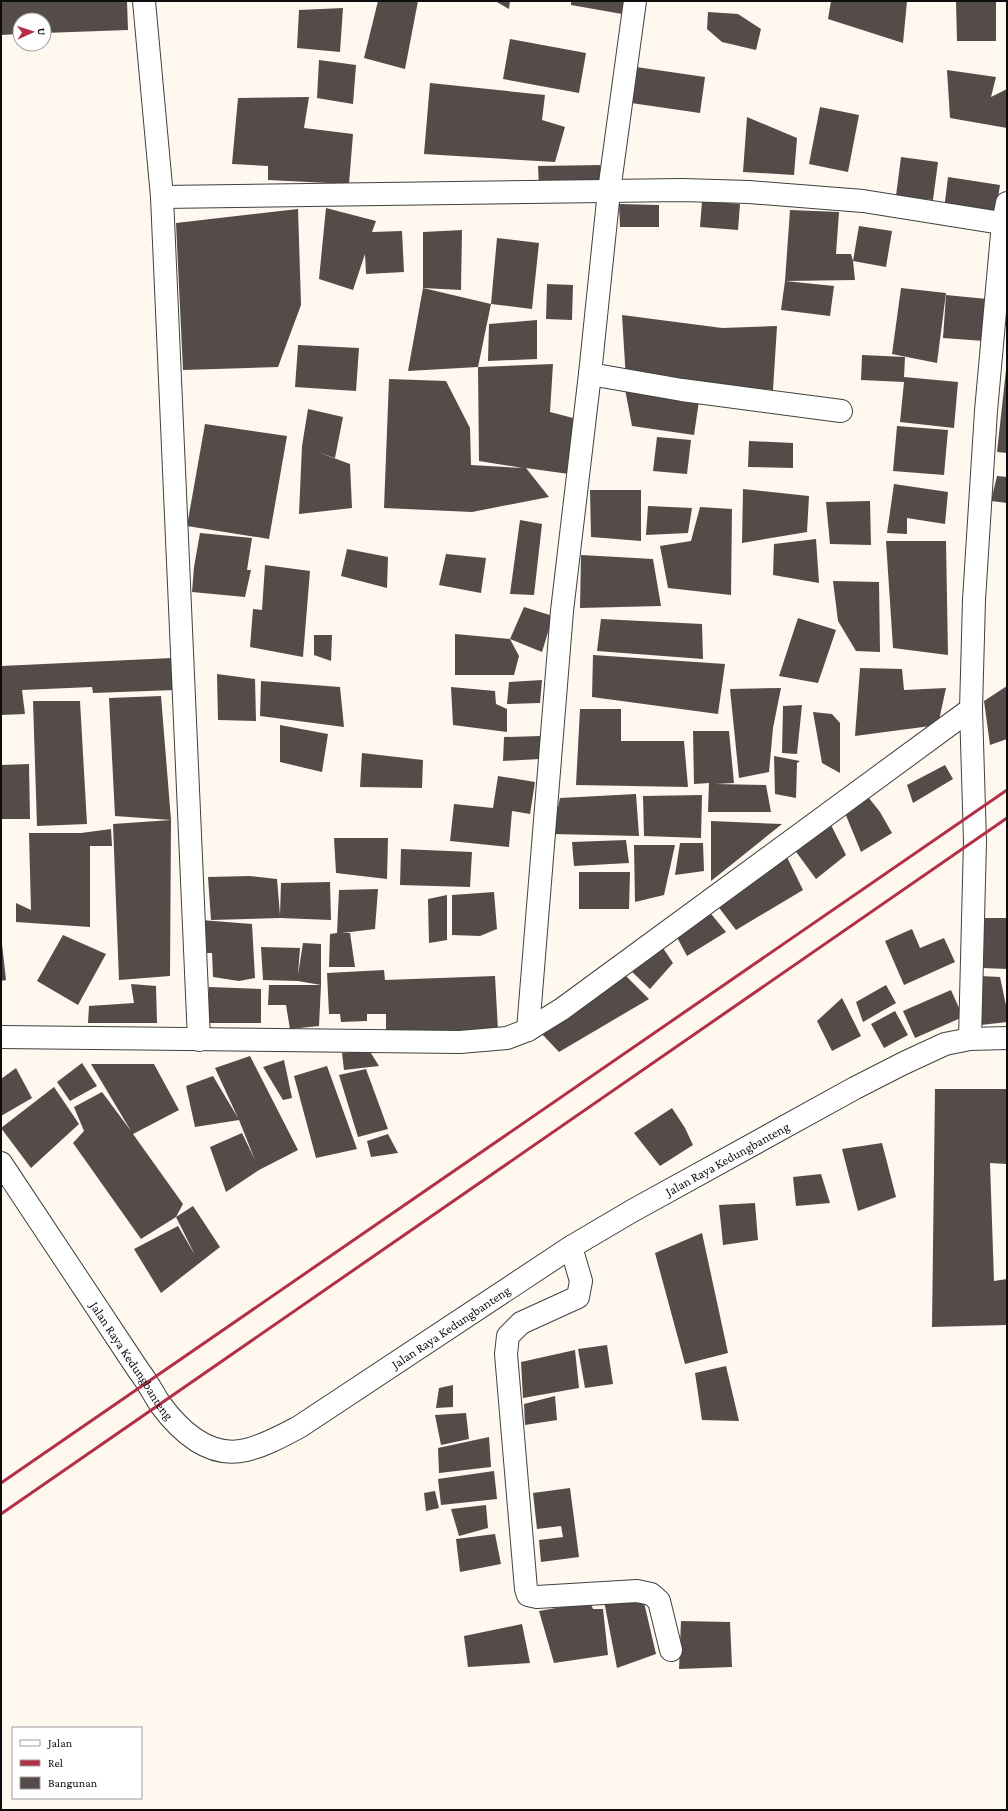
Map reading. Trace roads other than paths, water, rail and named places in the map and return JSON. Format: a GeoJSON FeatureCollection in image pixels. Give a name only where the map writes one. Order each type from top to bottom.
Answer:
{"type":"FeatureCollection","features":[{"type":"Feature","properties":{"kind":"street"},"geometry":{"type":"LineString","coordinates":[[144,1],[162,197],[199,1040]]}},
{"type":"Feature","properties":{"kind":"street"},"geometry":{"type":"LineString","coordinates":[[528,1030],[562,611],[590,374],[609,191],[635,1]]}},
{"type":"Feature","properties":{"kind":"street"},"geometry":{"type":"LineString","coordinates":[[162,197],[682,190],[749,192],[863,201],[1006,216],[986,412],[974,600],[971,709],[974,841],[970,1039]]}},
{"type":"Feature","properties":{"kind":"street"},"geometry":{"type":"LineString","coordinates":[[590,374],[682,390],[841,411]]}},
{"type":"Feature","properties":{"kind":"street"},"geometry":{"type":"LineString","coordinates":[[1,1037],[26,1036],[199,1040],[460,1042],[507,1038],[528,1030],[562,1009],[971,709]]}},
{"type":"Feature","properties":{"kind":"street","name":"Jalan Raya Kedungbanteng"},"geometry":{"type":"LineString","coordinates":[[1,1163],[148,1383],[160,1404],[191,1438],[205,1446],[227,1452],[245,1451],[265,1444],[299,1427],[572,1247],[632,1211],[904,1063],[945,1044],[970,1039],[1007,1038]]}},
{"type":"Feature","properties":{"kind":"street"},"geometry":{"type":"LineString","coordinates":[[572,1247],[581,1281],[578,1297],[521,1323],[508,1336],[506,1354],[526,1588],[528,1595],[537,1597],[637,1591],[651,1594],[659,1601],[671,1650]]}},
{"type":"Feature","properties":{"kind":"railway"},"geometry":{"type":"LineString","coordinates":[[1,1483],[1007,790]]}},
{"type":"Feature","properties":{"kind":"railway"},"geometry":{"type":"LineString","coordinates":[[1,1514],[1007,818]]}}]}
